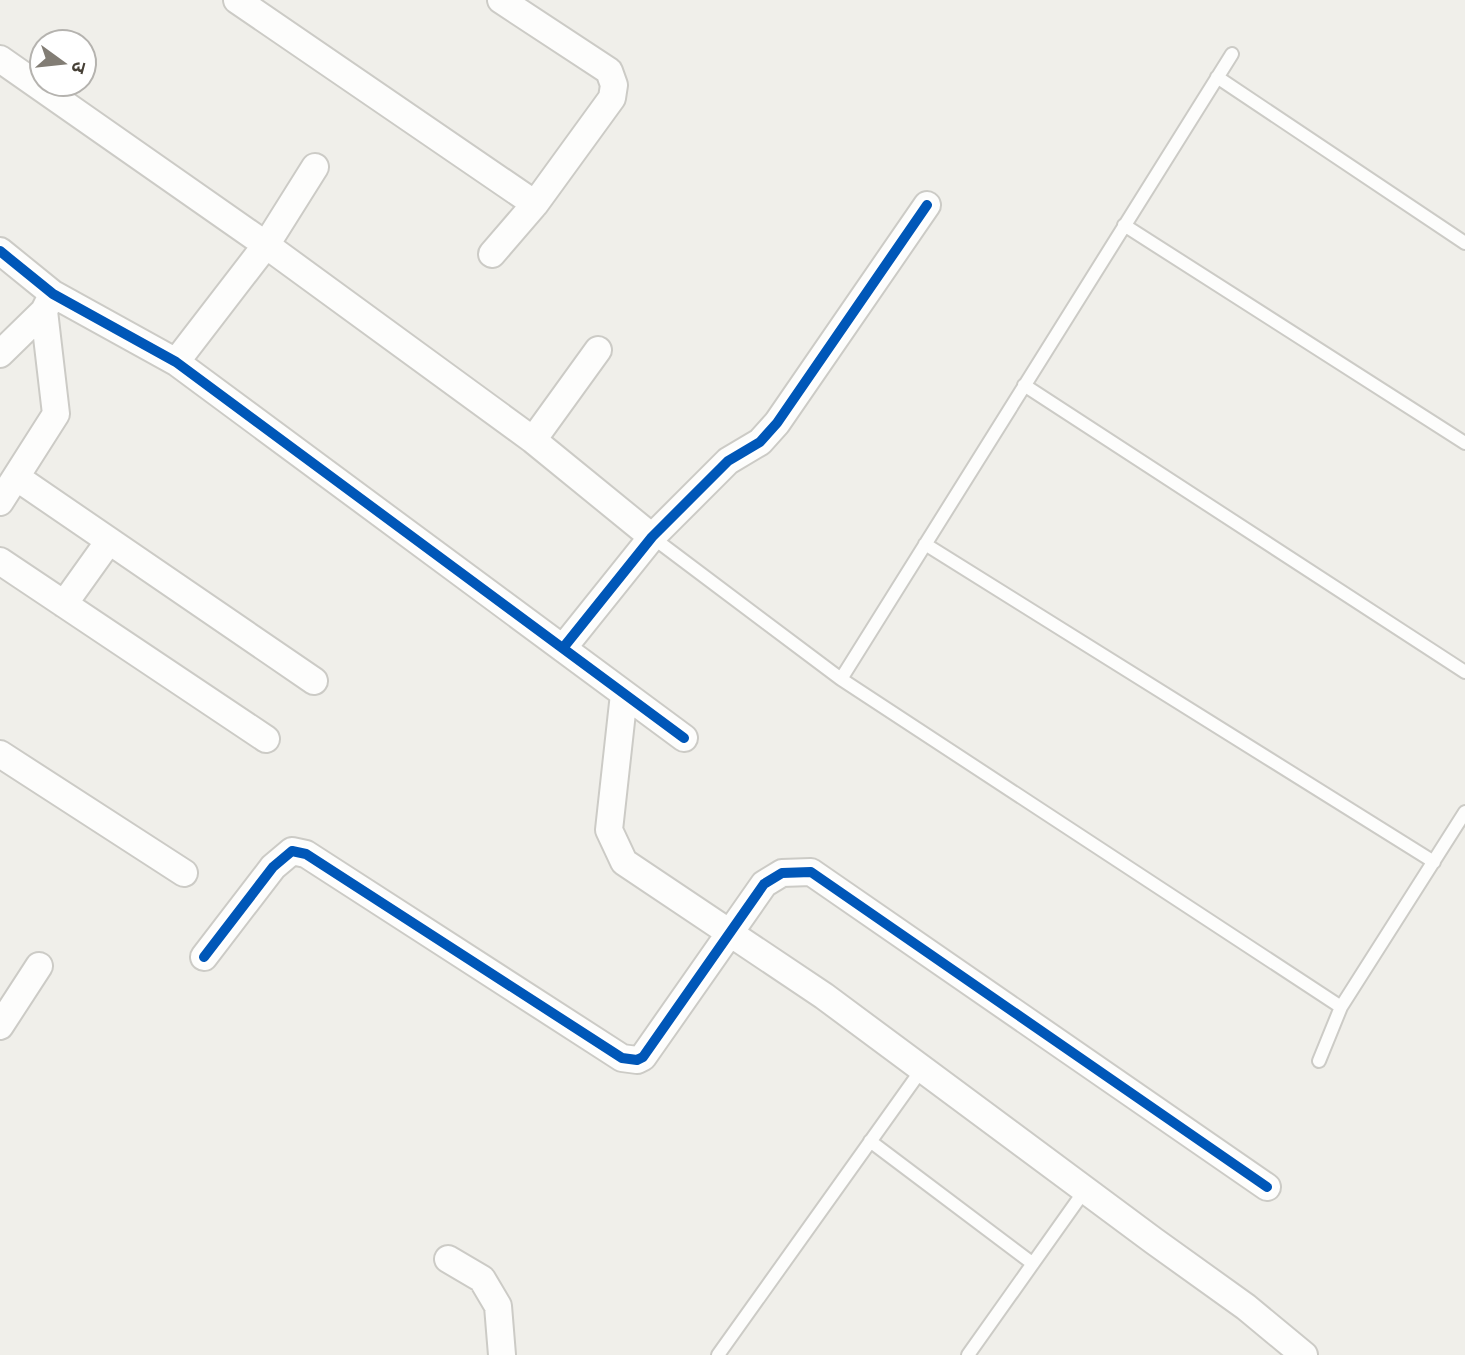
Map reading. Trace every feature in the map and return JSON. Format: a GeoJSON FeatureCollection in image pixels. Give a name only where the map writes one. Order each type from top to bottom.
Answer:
{"type":"FeatureCollection","features":[{"type":"Feature","properties":{"kind":"street"},"geometry":{"type":"LineString","coordinates":[[237,0],[535,204]]}},
{"type":"Feature","properties":{"kind":"street"},"geometry":{"type":"LineString","coordinates":[[492,254],[535,204],[612,98],[614,85],[609,71],[501,0]]}},
{"type":"Feature","properties":{"kind":"street"},"geometry":{"type":"LineString","coordinates":[[0,59],[266,245],[533,440],[652,537]]}},
{"type":"Feature","properties":{"kind":"street"},"geometry":{"type":"LineString","coordinates":[[176,362],[266,245],[315,167]]}},
{"type":"Feature","properties":{"kind":"street"},"geometry":{"type":"LineString","coordinates":[[563,648],[652,537],[728,461],[760,442],[777,423],[927,205]]}},
{"type":"Feature","properties":{"kind":"street"},"geometry":{"type":"LineString","coordinates":[[0,251],[49,302],[176,362],[684,738]]}},
{"type":"Feature","properties":{"kind":"street"},"geometry":{"type":"LineString","coordinates":[[0,354],[49,302]]}},
{"type":"Feature","properties":{"kind":"street"},"geometry":{"type":"LineString","coordinates":[[0,502],[56,414],[49,302]]}},
{"type":"Feature","properties":{"kind":"street"},"geometry":{"type":"LineString","coordinates":[[533,440],[598,350]]}},
{"type":"Feature","properties":{"kind":"street"},"geometry":{"type":"LineString","coordinates":[[16,477],[314,681]]}},
{"type":"Feature","properties":{"kind":"street"},"geometry":{"type":"LineString","coordinates":[[64,604],[109,541]]}},
{"type":"Feature","properties":{"kind":"street"},"geometry":{"type":"LineString","coordinates":[[0,561],[266,739]]}},
{"type":"Feature","properties":{"kind":"street"},"geometry":{"type":"LineString","coordinates":[[624,694],[609,830],[624,862],[824,996],[1246,1307],[1304,1355]]}},
{"type":"Feature","properties":{"kind":"street"},"geometry":{"type":"LineString","coordinates":[[0,754],[184,873]]}},
{"type":"Feature","properties":{"kind":"street"},"geometry":{"type":"LineString","coordinates":[[204,957],[273,867],[292,851],[306,854],[622,1058],[637,1059],[643,1056],[764,884],[782,873],[811,872],[1267,1187]]}},
{"type":"Feature","properties":{"kind":"street"},"geometry":{"type":"LineString","coordinates":[[0,1026],[39,966]]}},
{"type":"Feature","properties":{"kind":"street"},"geometry":{"type":"LineString","coordinates":[[448,1259],[482,1279],[498,1306],[502,1355]]}},
{"type":"Feature","properties":{"kind":"lane"},"geometry":{"type":"LineString","coordinates":[[841,678],[1232,54]]}},
{"type":"Feature","properties":{"kind":"lane"},"geometry":{"type":"LineString","coordinates":[[1217,77],[1465,243]]}},
{"type":"Feature","properties":{"kind":"lane"},"geometry":{"type":"LineString","coordinates":[[1124,225],[1465,443]]}},
{"type":"Feature","properties":{"kind":"lane"},"geometry":{"type":"LineString","coordinates":[[1024,386],[1465,672]]}},
{"type":"Feature","properties":{"kind":"lane"},"geometry":{"type":"LineString","coordinates":[[652,537],[841,678],[1341,1007]]}},
{"type":"Feature","properties":{"kind":"lane"},"geometry":{"type":"LineString","coordinates":[[925,544],[1434,862]]}},
{"type":"Feature","properties":{"kind":"lane"},"geometry":{"type":"LineString","coordinates":[[1319,1062],[1341,1007],[1465,813]]}},
{"type":"Feature","properties":{"kind":"lane"},"geometry":{"type":"LineString","coordinates":[[718,1355],[922,1069]]}},
{"type":"Feature","properties":{"kind":"lane"},"geometry":{"type":"LineString","coordinates":[[870,1141],[1032,1264]]}},
{"type":"Feature","properties":{"kind":"lane"},"geometry":{"type":"LineString","coordinates":[[968,1355],[1085,1190]]}},
{"type":"Feature","properties":{"kind":"cycle path"},"geometry":{"type":"LineString","coordinates":[[563,648],[652,537],[728,461],[760,442],[777,423],[927,205]]}},
{"type":"Feature","properties":{"kind":"cycle path"},"geometry":{"type":"LineString","coordinates":[[0,251],[53,294],[176,362],[684,738]]}},
{"type":"Feature","properties":{"kind":"cycle path"},"geometry":{"type":"LineString","coordinates":[[204,957],[273,867],[292,851],[306,854],[622,1058],[637,1060],[643,1057],[764,884],[782,873],[811,872],[1267,1187]]}}]}
